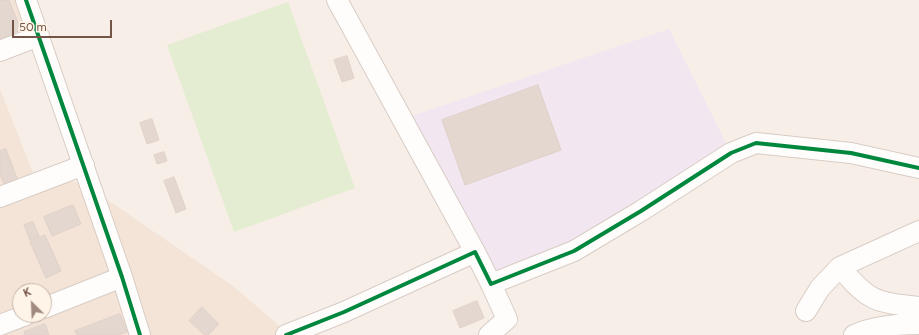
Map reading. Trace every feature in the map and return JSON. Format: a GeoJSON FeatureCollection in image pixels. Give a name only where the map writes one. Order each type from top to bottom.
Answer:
{"type":"FeatureCollection","features":[{"type":"Feature","properties":{"kind":"street"},"geometry":{"type":"LineString","coordinates":[[26,0],[84,165],[140,335]]}},
{"type":"Feature","properties":{"kind":"street"},"geometry":{"type":"LineString","coordinates":[[337,0],[475,252],[507,319],[489,335]]}},
{"type":"Feature","properties":{"kind":"street"},"geometry":{"type":"LineString","coordinates":[[0,51],[39,36]]}},
{"type":"Feature","properties":{"kind":"street"},"geometry":{"type":"LineString","coordinates":[[491,284],[574,251],[641,211],[731,153],[756,143],[851,153],[919,168]]}},
{"type":"Feature","properties":{"kind":"street"},"geometry":{"type":"LineString","coordinates":[[0,197],[84,165]]}},
{"type":"Feature","properties":{"kind":"street"},"geometry":{"type":"LineString","coordinates":[[806,311],[820,288],[840,267],[919,231]]}},
{"type":"Feature","properties":{"kind":"street"},"geometry":{"type":"LineString","coordinates":[[286,335],[344,312],[475,252]]}},
{"type":"Feature","properties":{"kind":"street"},"geometry":{"type":"LineString","coordinates":[[840,267],[857,287],[869,296],[885,303],[919,307]]}},
{"type":"Feature","properties":{"kind":"street"},"geometry":{"type":"LineString","coordinates":[[52,305],[122,277]]}},
{"type":"Feature","properties":{"kind":"street"},"geometry":{"type":"LineString","coordinates":[[0,325],[12,320]]}},
{"type":"Feature","properties":{"kind":"street"},"geometry":{"type":"LineString","coordinates":[[854,335],[878,328],[900,324],[919,324]]}},
{"type":"Feature","properties":{"kind":"shaded area"},"geometry":{"type":"Polygon","coordinates":[[[0,0],[15,0],[23,21],[0,24],[0,0]]]}},
{"type":"Feature","properties":{"kind":"shaded area"},"geometry":{"type":"Polygon","coordinates":[[[669,29],[731,153],[696,175],[491,284],[402,119],[669,29]]]}},
{"type":"Feature","properties":{"kind":"shaded area"},"geometry":{"type":"Polygon","coordinates":[[[0,89],[35,178],[83,183],[233,286],[290,335],[0,335],[0,89]]]}},
{"type":"Feature","properties":{"kind":"green space"},"geometry":{"type":"Polygon","coordinates":[[[288,2],[355,188],[234,232],[167,45],[288,2]]]}},
{"type":"Feature","properties":{"kind":"building"},"geometry":{"type":"Polygon","coordinates":[[[0,0],[9,0],[21,30],[0,39],[0,0]]]}},
{"type":"Feature","properties":{"kind":"building"},"geometry":{"type":"Polygon","coordinates":[[[347,56],[354,78],[342,82],[334,60],[347,56]]]}},
{"type":"Feature","properties":{"kind":"building"},"geometry":{"type":"Polygon","coordinates":[[[538,85],[561,150],[465,185],[442,120],[538,85]]]}},
{"type":"Feature","properties":{"kind":"building"},"geometry":{"type":"Polygon","coordinates":[[[152,119],[159,140],[147,144],[140,123],[152,119]]]}},
{"type":"Feature","properties":{"kind":"building"},"geometry":{"type":"Polygon","coordinates":[[[6,149],[18,181],[5,186],[0,175],[0,151],[6,149]]]}},
{"type":"Feature","properties":{"kind":"building"},"geometry":{"type":"Polygon","coordinates":[[[164,152],[167,161],[157,164],[154,155],[164,152]]]}},
{"type":"Feature","properties":{"kind":"building"},"geometry":{"type":"Polygon","coordinates":[[[174,177],[186,209],[176,213],[164,181],[174,177]]]}},
{"type":"Feature","properties":{"kind":"building"},"geometry":{"type":"Polygon","coordinates":[[[73,205],[81,224],[52,236],[44,217],[73,205]]]}},
{"type":"Feature","properties":{"kind":"building"},"geometry":{"type":"Polygon","coordinates":[[[33,222],[39,236],[30,240],[24,225],[33,222]]]}},
{"type":"Feature","properties":{"kind":"building"},"geometry":{"type":"Polygon","coordinates":[[[45,235],[61,271],[46,278],[30,242],[45,235]]]}},
{"type":"Feature","properties":{"kind":"building"},"geometry":{"type":"Polygon","coordinates":[[[477,301],[484,318],[460,328],[453,311],[477,301]]]}},
{"type":"Feature","properties":{"kind":"building"},"geometry":{"type":"Polygon","coordinates":[[[202,307],[219,324],[208,335],[205,335],[189,321],[202,307]]]}},
{"type":"Feature","properties":{"kind":"building"},"geometry":{"type":"Polygon","coordinates":[[[120,314],[127,332],[118,335],[77,335],[75,331],[120,314]]]}},
{"type":"Feature","properties":{"kind":"building"},"geometry":{"type":"Polygon","coordinates":[[[45,324],[49,335],[25,335],[24,332],[45,324]]]}},
{"type":"Feature","properties":{"kind":"cycle path"},"geometry":{"type":"LineString","coordinates":[[26,0],[122,277],[140,335]]}},
{"type":"Feature","properties":{"kind":"cycle path"},"geometry":{"type":"LineString","coordinates":[[286,335],[344,312],[475,252],[491,284],[574,251],[641,211],[731,153],[756,143],[851,153],[919,168]]}}]}
